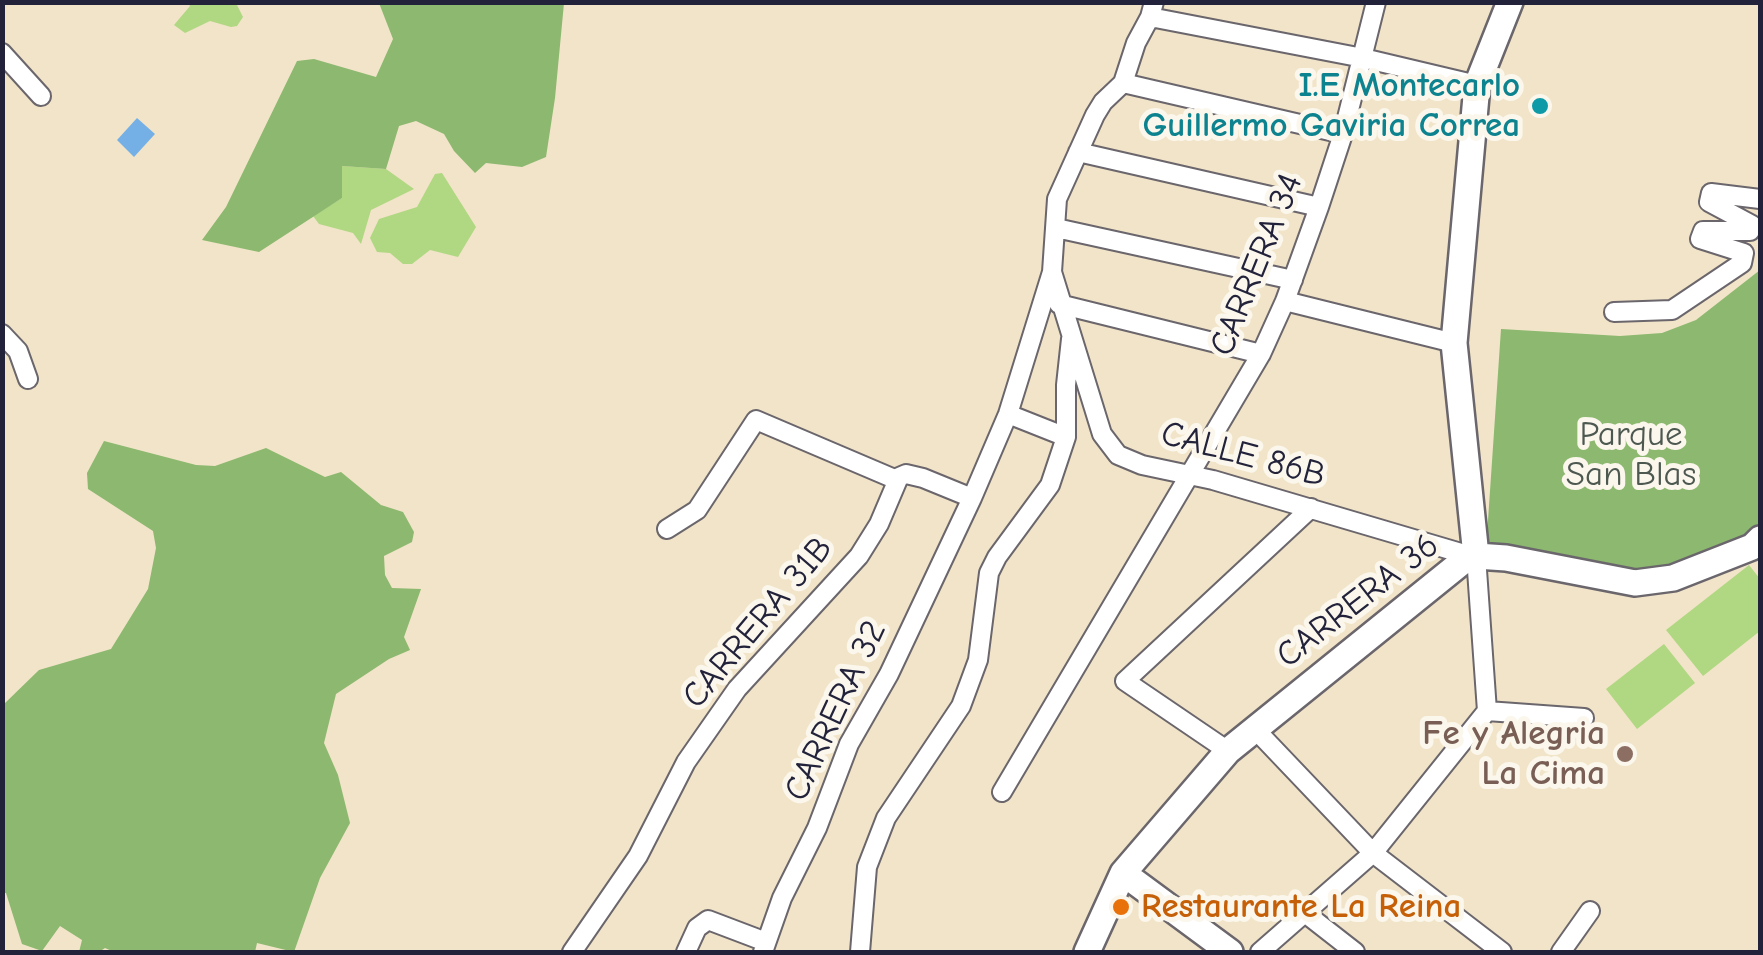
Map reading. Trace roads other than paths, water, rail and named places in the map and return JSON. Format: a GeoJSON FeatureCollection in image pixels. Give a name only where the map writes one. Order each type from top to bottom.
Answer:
{"type":"FeatureCollection","features":[{"type":"Feature","properties":{"kind":"main road","name":"CARRERA 36"},"geometry":{"type":"LineString","coordinates":[[1087,952],[1123,873],[1228,751],[1474,556],[1454,343],[1477,85],[1510,2]]}},
{"type":"Feature","properties":{"kind":"main road","name":"CALLE 86B"},"geometry":{"type":"LineString","coordinates":[[1474,556],[1506,558],[1635,583],[1673,578],[1756,543]]}},
{"type":"Feature","properties":{"kind":"main road"},"geometry":{"type":"LineString","coordinates":[[1123,873],[1230,952]]}},
{"type":"Feature","properties":{"kind":"street","name":"CARRERA 34"},"geometry":{"type":"LineString","coordinates":[[1002,792],[1260,354],[1285,301],[1319,207],[1343,134],[1376,2]]}},
{"type":"Feature","properties":{"kind":"street"},"geometry":{"type":"LineString","coordinates":[[666,529],[697,510],[756,420],[898,480],[906,474],[923,478],[972,498],[1008,414],[1052,272],[1057,199],[1103,102],[1123,83],[1152,10],[1477,85]]}},
{"type":"Feature","properties":{"kind":"street"},"geometry":{"type":"LineString","coordinates":[[2,53],[41,96]]}},
{"type":"Feature","properties":{"kind":"street"},"geometry":{"type":"LineString","coordinates":[[1123,83],[1343,134]]}},
{"type":"Feature","properties":{"kind":"street"},"geometry":{"type":"LineString","coordinates":[[1078,152],[1319,207]]}},
{"type":"Feature","properties":{"kind":"street"},"geometry":{"type":"LineString","coordinates":[[1614,312],[1672,310],[1742,263],[1744,253],[1700,239],[1703,231],[1750,232],[1752,225],[1710,202],[1711,193],[1760,198]]}},
{"type":"Feature","properties":{"kind":"street"},"geometry":{"type":"LineString","coordinates":[[1056,228],[1293,280]]}},
{"type":"Feature","properties":{"kind":"street"},"geometry":{"type":"LineString","coordinates":[[860,952],[868,868],[886,818],[961,706],[978,660],[988,573],[1050,485],[1066,438],[1071,339],[1052,272]]}},
{"type":"Feature","properties":{"kind":"street"},"geometry":{"type":"LineString","coordinates":[[1285,301],[1454,343]]}},
{"type":"Feature","properties":{"kind":"street"},"geometry":{"type":"LineString","coordinates":[[1059,304],[1260,354]]}},
{"type":"Feature","properties":{"kind":"street"},"geometry":{"type":"LineString","coordinates":[[2,334],[18,352],[28,379]]}},
{"type":"Feature","properties":{"kind":"street","name":"CALLE 86B"},"geometry":{"type":"LineString","coordinates":[[1071,339],[1102,434],[1118,454],[1142,466],[1188,474],[1474,556]]}},
{"type":"Feature","properties":{"kind":"street"},"geometry":{"type":"LineString","coordinates":[[1008,414],[1066,438]]}},
{"type":"Feature","properties":{"kind":"street","name":"CARRERA 31B"},"geometry":{"type":"LineString","coordinates":[[572,952],[638,856],[686,762],[737,689],[859,556],[879,524],[898,480]]}},
{"type":"Feature","properties":{"kind":"street","name":"CARRERA 32"},"geometry":{"type":"LineString","coordinates":[[764,947],[850,744],[897,658],[972,498]]}},
{"type":"Feature","properties":{"kind":"street"},"geometry":{"type":"LineString","coordinates":[[1228,751],[1125,680],[1310,508]]}},
{"type":"Feature","properties":{"kind":"street"},"geometry":{"type":"LineString","coordinates":[[1260,952],[1373,853],[1487,711],[1474,556]]}},
{"type":"Feature","properties":{"kind":"street"},"geometry":{"type":"LineString","coordinates":[[1487,711],[1584,718]]}},
{"type":"Feature","properties":{"kind":"street"},"geometry":{"type":"LineString","coordinates":[[1254,728],[1373,853],[1502,952]]}},
{"type":"Feature","properties":{"kind":"street"},"geometry":{"type":"LineString","coordinates":[[1561,952],[1590,911]]}},
{"type":"Feature","properties":{"kind":"street"},"geometry":{"type":"LineString","coordinates":[[1305,913],[1355,952]]}},
{"type":"Feature","properties":{"kind":"street"},"geometry":{"type":"LineString","coordinates":[[686,952],[698,928],[708,920],[764,947]]}},
{"type":"Feature","properties":{"kind":"water"},"geometry":{"type":"Polygon","coordinates":[[[137,118],[155,134],[134,157],[117,140],[137,118]]]}},
{"type":"Feature","properties":{"kind":"place","name":"I.E Montecarlo Guillermo Gaviria Correa"},"geometry":{"type":"Point","coordinates":[1540,106]}},
{"type":"Feature","properties":{"kind":"place","name":"Fe y Alegria La Cima"},"geometry":{"type":"Point","coordinates":[1625,754]}},
{"type":"Feature","properties":{"kind":"place","name":"Restaurante La Reina"},"geometry":{"type":"Point","coordinates":[1121,907]}},
{"type":"Feature","properties":{"kind":"park label","name":"Parque San Blas"},"geometry":{"type":"Point","coordinates":[1631,455]}}]}
